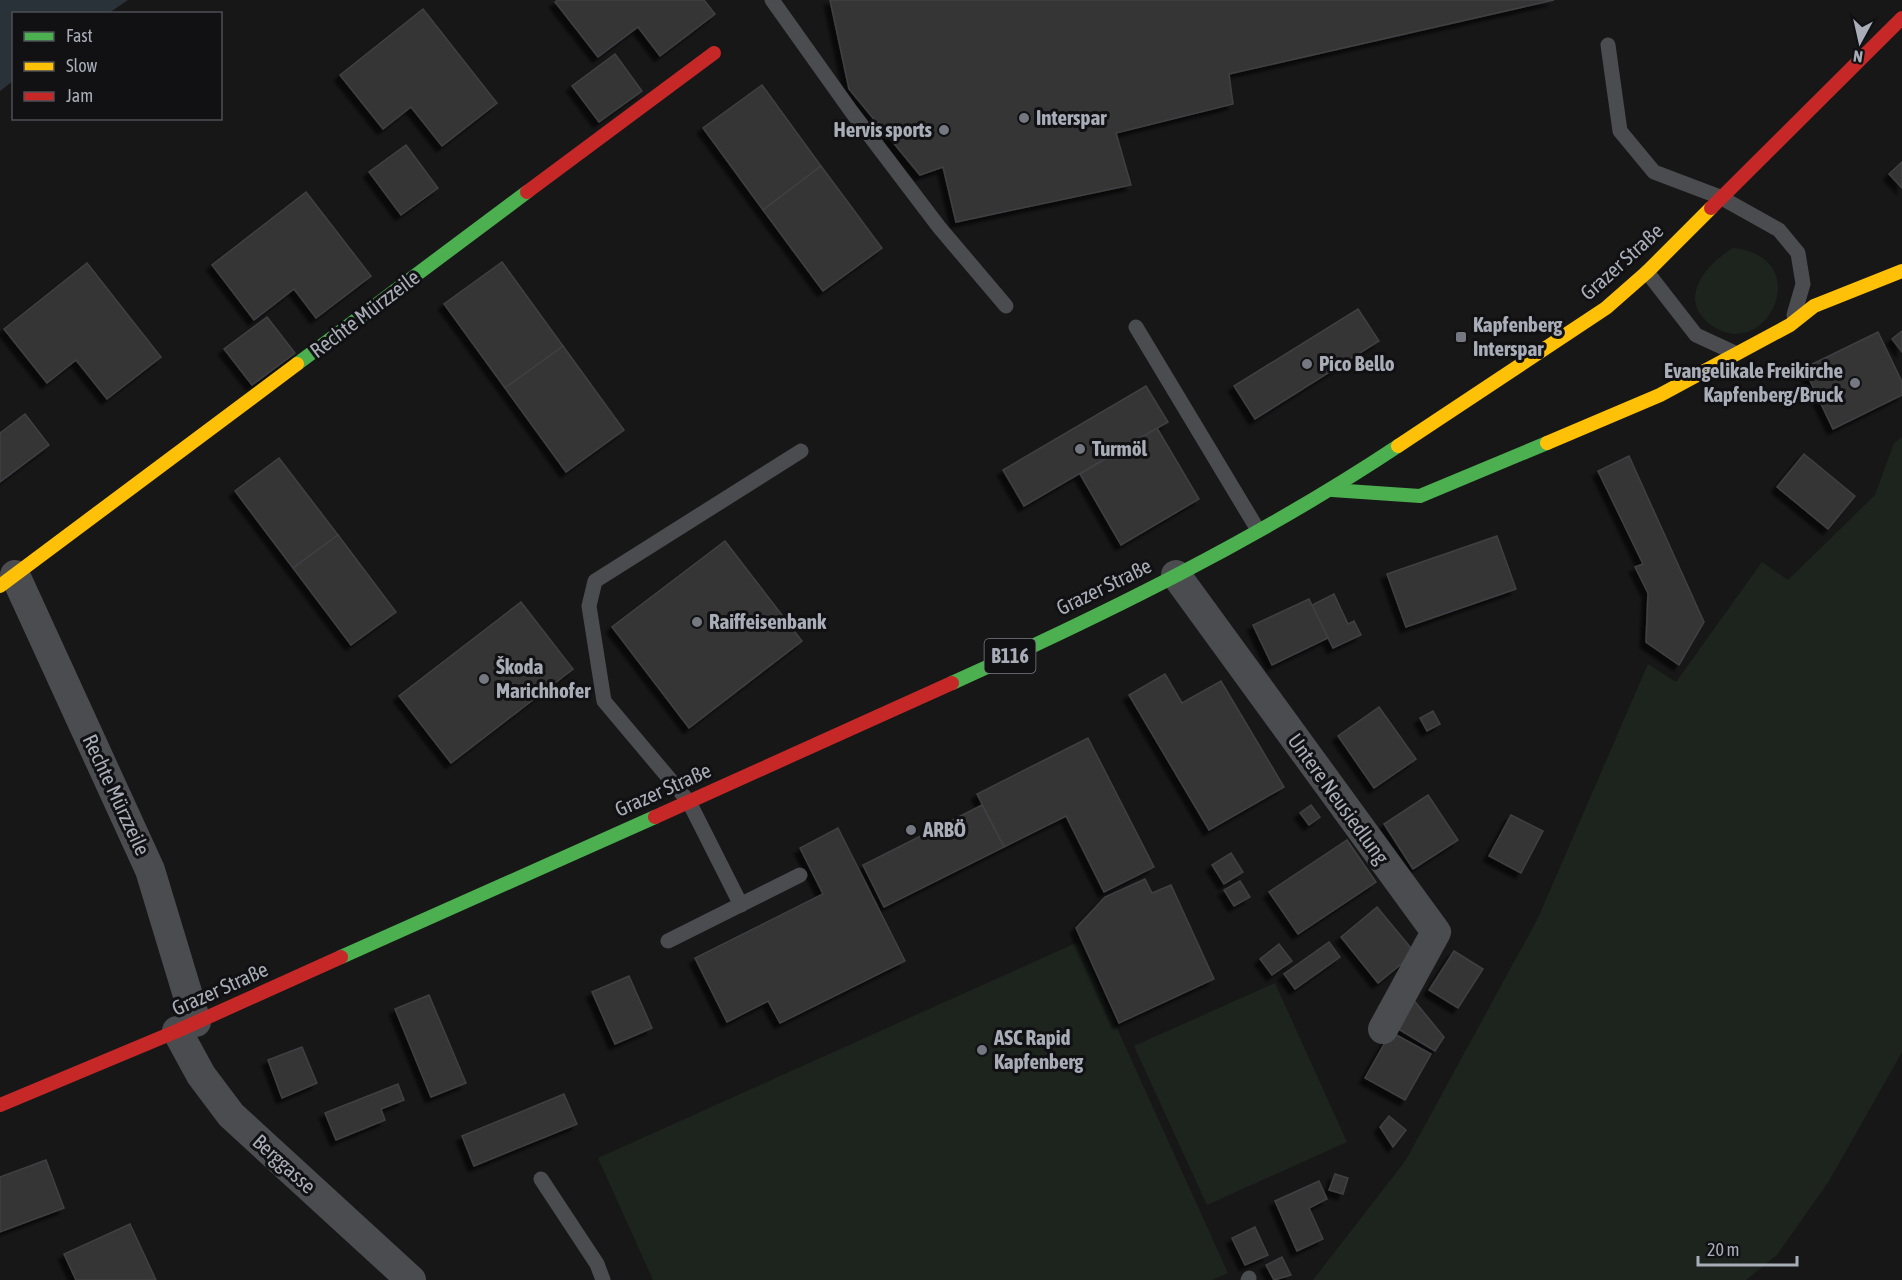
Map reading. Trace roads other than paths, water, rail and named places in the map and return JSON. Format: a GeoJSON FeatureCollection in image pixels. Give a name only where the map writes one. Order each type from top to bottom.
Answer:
{"type":"FeatureCollection","features":[{"type":"Feature","properties":{"kind":"main road","name":"Grazer Straße"},"geometry":{"type":"LineString","coordinates":[[0,1105],[187,1027],[994,664],[1176,575],[1332,490],[1606,308],[1647,272],[1902,18]]}},
{"type":"Feature","properties":{"kind":"main road","name":"Rechte Mürzzeile"},"geometry":{"type":"LineString","coordinates":[[7,580],[714,53]]}},
{"type":"Feature","properties":{"kind":"main road"},"geometry":{"type":"LineString","coordinates":[[1332,490],[1420,496],[1660,395],[1790,325],[1814,306],[1902,271]]}},
{"type":"Feature","properties":{"kind":"street","name":"Untere Neusiedlung"},"geometry":{"type":"LineString","coordinates":[[1176,575],[1436,932],[1383,1029]]}},
{"type":"Feature","properties":{"kind":"street","name":"Rechte Mürzzeile"},"geometry":{"type":"LineString","coordinates":[[7,580],[150,870],[187,1027]]}},
{"type":"Feature","properties":{"kind":"street","name":"Berggasse"},"geometry":{"type":"LineString","coordinates":[[187,1027],[201,1075],[231,1115],[411,1280]]}},
{"type":"Feature","properties":{"kind":"lane"},"geometry":{"type":"LineString","coordinates":[[772,0],[851,111],[939,226],[1006,306]]}},
{"type":"Feature","properties":{"kind":"lane"},"geometry":{"type":"LineString","coordinates":[[1608,45],[1620,131],[1654,172],[1722,198],[1779,230],[1798,253],[1803,284],[1790,325]]}},
{"type":"Feature","properties":{"kind":"lane"},"geometry":{"type":"LineString","coordinates":[[1647,272],[1696,335],[1718,347],[1738,354]]}},
{"type":"Feature","properties":{"kind":"lane"},"geometry":{"type":"LineString","coordinates":[[1136,327],[1258,530]]}},
{"type":"Feature","properties":{"kind":"lane"},"geometry":{"type":"LineString","coordinates":[[741,905],[689,802],[604,701],[589,606],[595,581],[801,451]]}},
{"type":"Feature","properties":{"kind":"lane"},"geometry":{"type":"LineString","coordinates":[[668,941],[800,875]]}},
{"type":"Feature","properties":{"kind":"lane"},"geometry":{"type":"LineString","coordinates":[[541,1179],[597,1264],[603,1280]]}},
{"type":"Feature","properties":{"kind":"place","name":"Interspar"},"geometry":{"type":"Point","coordinates":[1024,118]}},
{"type":"Feature","properties":{"kind":"place","name":"Hervis sports"},"geometry":{"type":"Point","coordinates":[944,130]}},
{"type":"Feature","properties":{"kind":"place","name":"Kapfenberg Interspar"},"geometry":{"type":"Point","coordinates":[1461,337]}},
{"type":"Feature","properties":{"kind":"place","name":"Pico Bello"},"geometry":{"type":"Point","coordinates":[1307,364]}},
{"type":"Feature","properties":{"kind":"place","name":"Evangelikale Freikirche Kapfenberg/Bruck"},"geometry":{"type":"Point","coordinates":[1855,383]}},
{"type":"Feature","properties":{"kind":"place","name":"Turmöl"},"geometry":{"type":"Point","coordinates":[1080,449]}},
{"type":"Feature","properties":{"kind":"place","name":"Raiffeisenbank"},"geometry":{"type":"Point","coordinates":[697,622]}},
{"type":"Feature","properties":{"kind":"place","name":"Škoda Marichhofer"},"geometry":{"type":"Point","coordinates":[484,679]}},
{"type":"Feature","properties":{"kind":"place","name":"ARBÖ"},"geometry":{"type":"Point","coordinates":[911,830]}},
{"type":"Feature","properties":{"kind":"place","name":"ASC Rapid Kapfenberg"},"geometry":{"type":"Point","coordinates":[982,1050]}}]}
